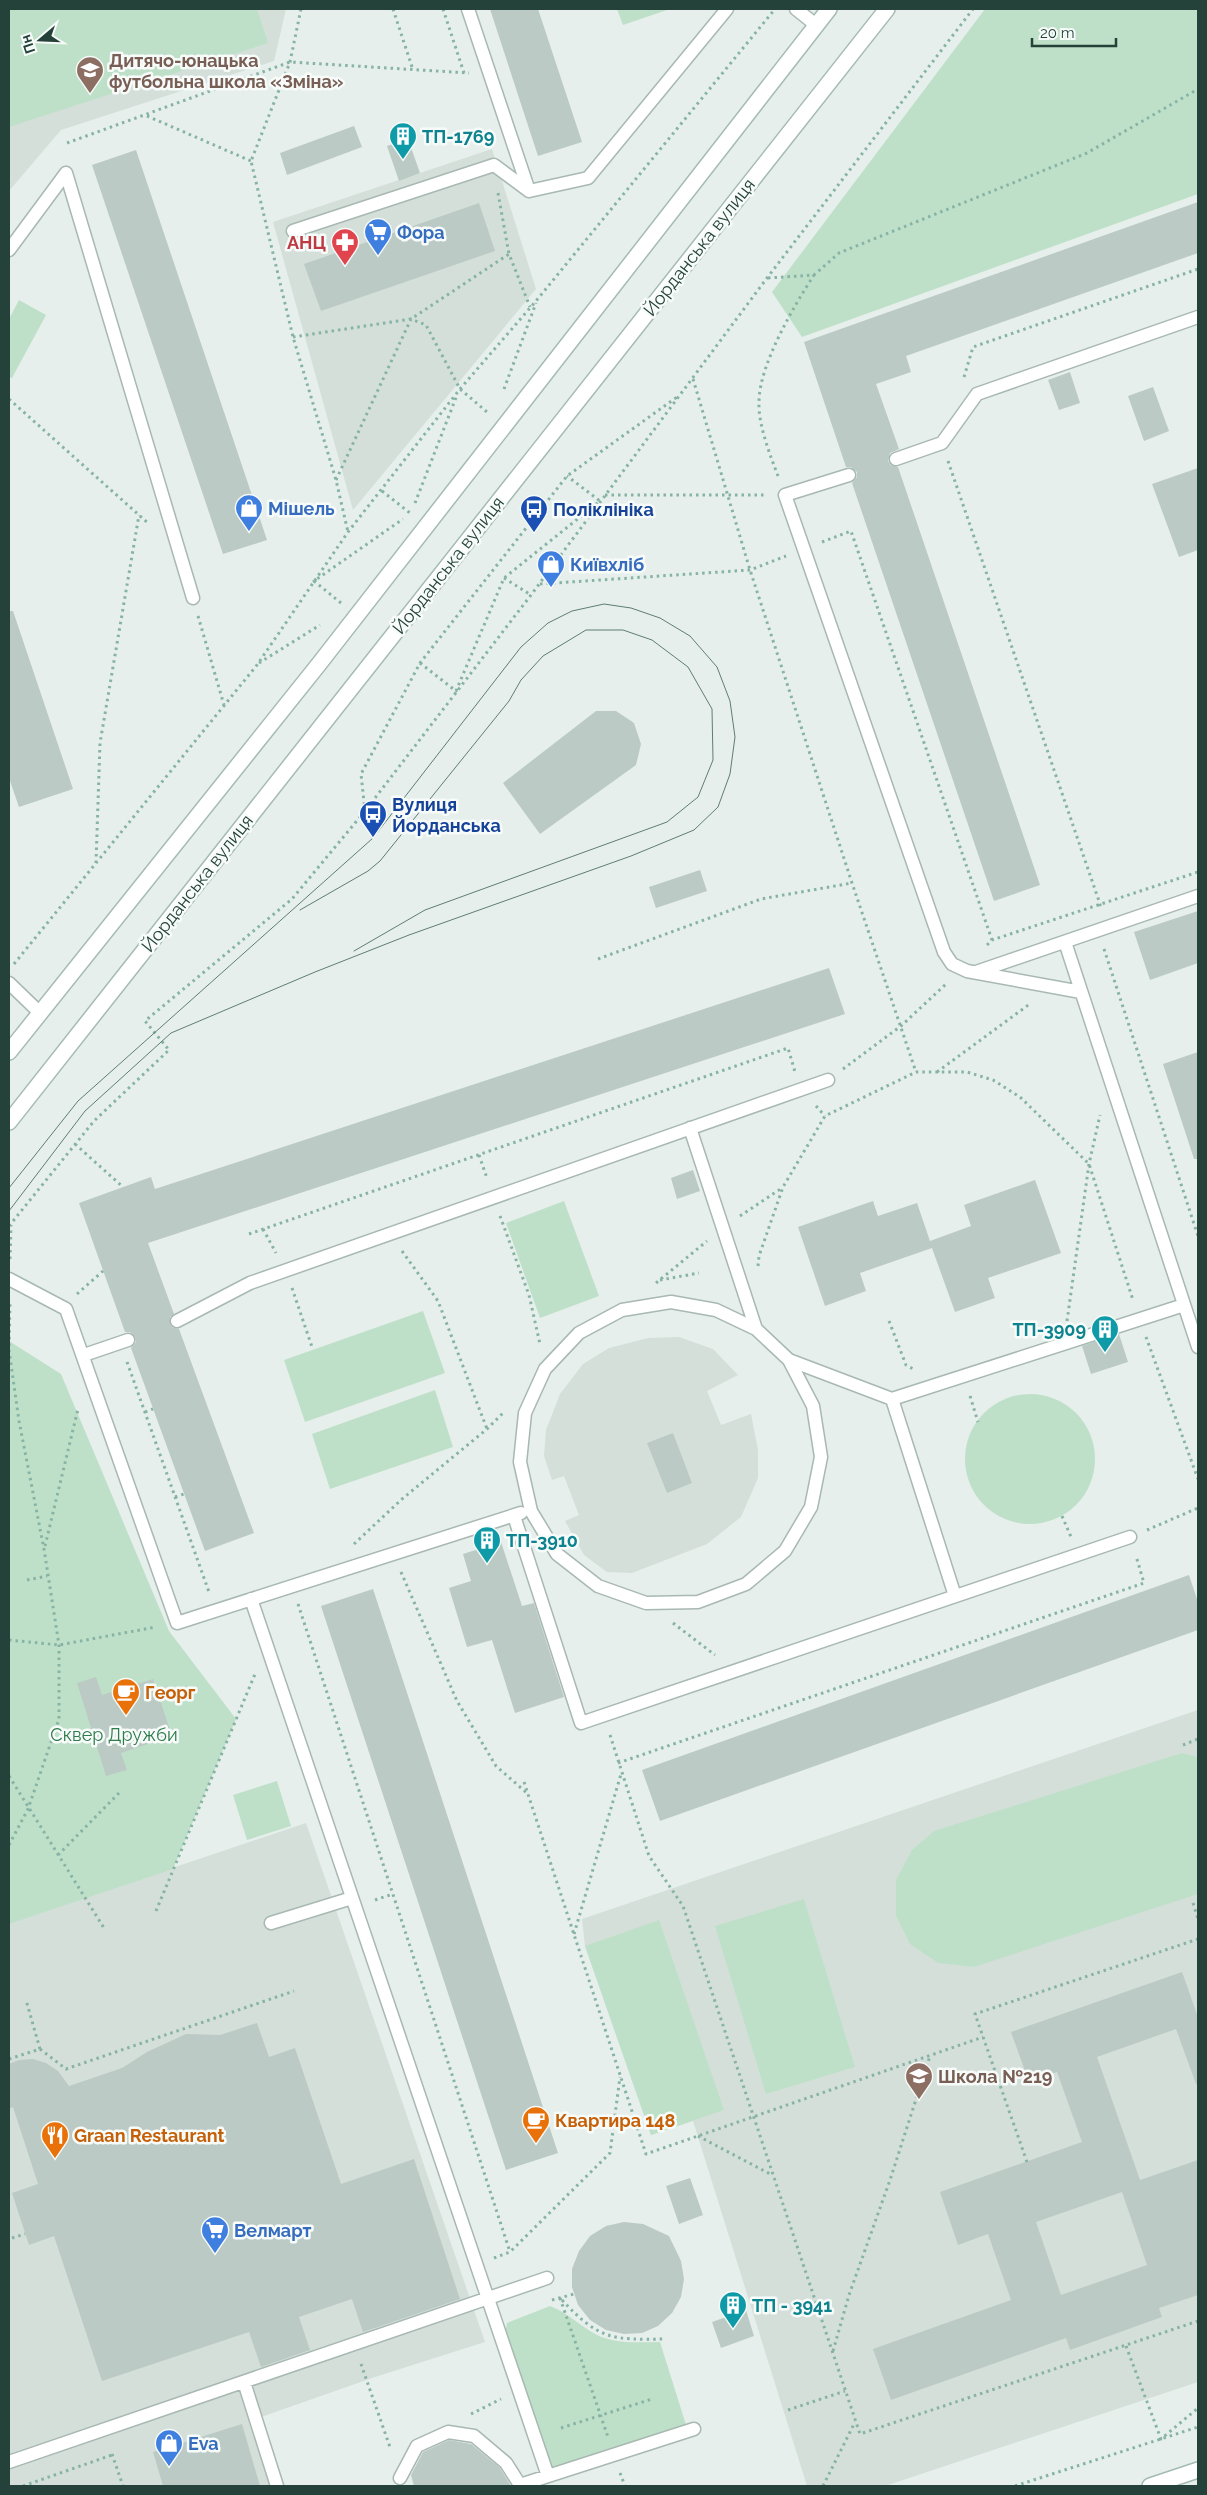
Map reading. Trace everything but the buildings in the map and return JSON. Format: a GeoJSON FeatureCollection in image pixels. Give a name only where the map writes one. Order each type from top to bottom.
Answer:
{"type":"FeatureCollection","features":[{"type":"Feature","properties":{"kind":"main road"},"geometry":{"type":"LineString","coordinates":[[9,1052],[319,664],[829,9]]}},
{"type":"Feature","properties":{"kind":"main road","name":"Йорданська вулиця"},"geometry":{"type":"LineString","coordinates":[[9,1122],[887,9]]}},
{"type":"Feature","properties":{"kind":"main road"},"geometry":{"type":"LineString","coordinates":[[1150,2486],[1198,2470]]}},
{"type":"Feature","properties":{"kind":"lane"},"geometry":{"type":"LineString","coordinates":[[468,9],[530,191]]}},
{"type":"Feature","properties":{"kind":"lane"},"geometry":{"type":"LineString","coordinates":[[293,231],[494,165],[530,191],[588,178],[727,9]]}},
{"type":"Feature","properties":{"kind":"lane"},"geometry":{"type":"LineString","coordinates":[[796,9],[816,25]]}},
{"type":"Feature","properties":{"kind":"lane"},"geometry":{"type":"LineString","coordinates":[[9,250],[66,173],[193,598]]}},
{"type":"Feature","properties":{"kind":"lane"},"geometry":{"type":"LineString","coordinates":[[896,460],[942,443],[977,394],[1198,317]]}},
{"type":"Feature","properties":{"kind":"lane"},"geometry":{"type":"LineString","coordinates":[[849,475],[785,495],[944,952],[952,964],[975,972],[1081,992]]}},
{"type":"Feature","properties":{"kind":"lane"},"geometry":{"type":"LineString","coordinates":[[975,972],[1198,896]]}},
{"type":"Feature","properties":{"kind":"lane"},"geometry":{"type":"LineString","coordinates":[[1065,942],[1198,1347]]}},
{"type":"Feature","properties":{"kind":"lane"},"geometry":{"type":"LineString","coordinates":[[9,984],[40,1012]]}},
{"type":"Feature","properties":{"kind":"lane"},"geometry":{"type":"LineString","coordinates":[[177,1322],[250,1283],[494,1199],[828,1080]]}},
{"type":"Feature","properties":{"kind":"lane"},"geometry":{"type":"LineString","coordinates":[[690,1128],[756,1330]]}},
{"type":"Feature","properties":{"kind":"lane"},"geometry":{"type":"LineString","coordinates":[[9,1279],[66,1309],[178,1623],[531,1510]]}},
{"type":"Feature","properties":{"kind":"lane"},"geometry":{"type":"LineString","coordinates":[[671,1302],[716,1310],[756,1330],[788,1360],[813,1406],[821,1457],[811,1507],[785,1551],[746,1584],[698,1602],[646,1603],[598,1586],[558,1554],[531,1510],[520,1462],[525,1413],[545,1369],[579,1333],[622,1310],[671,1302]]}},
{"type":"Feature","properties":{"kind":"lane"},"geometry":{"type":"LineString","coordinates":[[788,1360],[892,1399],[1184,1305]]}},
{"type":"Feature","properties":{"kind":"lane"},"geometry":{"type":"LineString","coordinates":[[84,1355],[128,1340]]}},
{"type":"Feature","properties":{"kind":"lane"},"geometry":{"type":"LineString","coordinates":[[892,1399],[955,1596]]}},
{"type":"Feature","properties":{"kind":"lane"},"geometry":{"type":"LineString","coordinates":[[514,1516],[581,1723],[1130,1537]]}},
{"type":"Feature","properties":{"kind":"lane"},"geometry":{"type":"LineString","coordinates":[[251,1599],[548,2476]]}},
{"type":"Feature","properties":{"kind":"lane"},"geometry":{"type":"LineString","coordinates":[[271,1923],[352,1898]]}},
{"type":"Feature","properties":{"kind":"lane"},"geometry":{"type":"LineString","coordinates":[[9,2462],[547,2278]]}},
{"type":"Feature","properties":{"kind":"lane"},"geometry":{"type":"LineString","coordinates":[[244,2382],[277,2486]]}},
{"type":"Feature","properties":{"kind":"lane"},"geometry":{"type":"LineString","coordinates":[[400,2478],[417,2446],[448,2432],[474,2436],[506,2463],[520,2485],[694,2429]]}},
{"type":"Feature","properties":{"kind":"path"},"geometry":{"type":"LineString","coordinates":[[300,9],[290,62],[251,161],[292,337],[336,480],[348,532]]}},
{"type":"Feature","properties":{"kind":"path"},"geometry":{"type":"LineString","coordinates":[[393,9],[413,70]]}},
{"type":"Feature","properties":{"kind":"path"},"geometry":{"type":"LineString","coordinates":[[443,9],[464,73]]}},
{"type":"Feature","properties":{"kind":"path"},"geometry":{"type":"LineString","coordinates":[[9,970],[257,665],[348,532],[460,389],[536,301],[775,9]]}},
{"type":"Feature","properties":{"kind":"path"},"geometry":{"type":"LineString","coordinates":[[9,1226],[94,1120],[169,1050],[145,1021],[292,899],[365,811],[531,595],[767,278],[973,9]]}},
{"type":"Feature","properties":{"kind":"path"},"geometry":{"type":"LineString","coordinates":[[67,143],[147,116],[290,62],[491,75]]}},
{"type":"Feature","properties":{"kind":"path"},"geometry":{"type":"LineString","coordinates":[[605,495],[785,495],[768,449],[759,402],[763,379],[782,330],[814,275],[839,253],[1087,153],[1198,89]]}},
{"type":"Feature","properties":{"kind":"path"},"geometry":{"type":"LineString","coordinates":[[147,116],[251,161]]}},
{"type":"Feature","properties":{"kind":"path"},"geometry":{"type":"LineString","coordinates":[[494,165],[509,254],[530,308]]}},
{"type":"Feature","properties":{"kind":"path"},"geometry":{"type":"LineString","coordinates":[[292,337],[411,320],[509,254]]}},
{"type":"Feature","properties":{"kind":"path"},"geometry":{"type":"LineString","coordinates":[[973,347],[1198,269]]}},
{"type":"Feature","properties":{"kind":"path"},"geometry":{"type":"LineString","coordinates":[[767,278],[814,275]]}},
{"type":"Feature","properties":{"kind":"path"},"geometry":{"type":"LineString","coordinates":[[504,391],[536,301]]}},
{"type":"Feature","properties":{"kind":"path"},"geometry":{"type":"LineString","coordinates":[[411,320],[426,325],[460,389],[494,418]]}},
{"type":"Feature","properties":{"kind":"path"},"geometry":{"type":"LineString","coordinates":[[336,480],[411,320]]}},
{"type":"Feature","properties":{"kind":"path"},"geometry":{"type":"LineString","coordinates":[[692,378],[750,570],[916,1072]]}},
{"type":"Feature","properties":{"kind":"path"},"geometry":{"type":"LineString","coordinates":[[314,581],[411,514],[460,389]]}},
{"type":"Feature","properties":{"kind":"path"},"geometry":{"type":"LineString","coordinates":[[365,811],[361,774],[420,663],[567,476],[679,395]]}},
{"type":"Feature","properties":{"kind":"path"},"geometry":{"type":"LineString","coordinates":[[9,399],[153,527]]}},
{"type":"Feature","properties":{"kind":"path"},"geometry":{"type":"LineString","coordinates":[[942,443],[1100,904],[1098,930],[1198,1236]]}},
{"type":"Feature","properties":{"kind":"path"},"geometry":{"type":"LineString","coordinates":[[567,476],[600,501]]}},
{"type":"Feature","properties":{"kind":"path"},"geometry":{"type":"LineString","coordinates":[[382,490],[411,514]]}},
{"type":"Feature","properties":{"kind":"path"},"geometry":{"type":"LineString","coordinates":[[456,691],[504,578],[600,501]]}},
{"type":"Feature","properties":{"kind":"path"},"geometry":{"type":"LineString","coordinates":[[96,864],[100,742],[140,515]]}},
{"type":"Feature","properties":{"kind":"path"},"geometry":{"type":"LineString","coordinates":[[539,584],[750,570],[850,531],[992,940],[1198,872]]}},
{"type":"Feature","properties":{"kind":"path"},"geometry":{"type":"LineString","coordinates":[[504,578],[531,595]]}},
{"type":"Feature","properties":{"kind":"path"},"geometry":{"type":"LineString","coordinates":[[314,581],[346,608]]}},
{"type":"Feature","properties":{"kind":"path"},"geometry":{"type":"LineString","coordinates":[[193,598],[224,705]]}},
{"type":"Feature","properties":{"kind":"path"},"geometry":{"type":"LineString","coordinates":[[257,665],[322,624]]}},
{"type":"Feature","properties":{"kind":"path"},"geometry":{"type":"LineString","coordinates":[[420,663],[456,691]]}},
{"type":"Feature","properties":{"kind":"path"},"geometry":{"type":"LineString","coordinates":[[598,959],[760,899],[852,883]]}},
{"type":"Feature","properties":{"kind":"path"},"geometry":{"type":"LineString","coordinates":[[937,1072],[1053,987]]}},
{"type":"Feature","properties":{"kind":"path"},"geometry":{"type":"LineString","coordinates":[[828,1080],[901,1026]]}},
{"type":"Feature","properties":{"kind":"path"},"geometry":{"type":"LineString","coordinates":[[249,1234],[788,1048]]}},
{"type":"Feature","properties":{"kind":"path"},"geometry":{"type":"LineString","coordinates":[[758,1274],[759,1256],[783,1187],[825,1116],[916,1072],[967,1072],[993,1080],[1020,1097],[1089,1164]]}},
{"type":"Feature","properties":{"kind":"path"},"geometry":{"type":"LineString","coordinates":[[1064,1344],[1089,1164],[1100,1111]]}},
{"type":"Feature","properties":{"kind":"path"},"geometry":{"type":"LineString","coordinates":[[75,1144],[124,1187]]}},
{"type":"Feature","properties":{"kind":"path"},"geometry":{"type":"LineString","coordinates":[[479,1154],[529,1296],[545,1369]]}},
{"type":"Feature","properties":{"kind":"path"},"geometry":{"type":"LineString","coordinates":[[652,1286],[723,1228],[783,1187]]}},
{"type":"Feature","properties":{"kind":"path"},"geometry":{"type":"LineString","coordinates":[[390,1235],[438,1300],[487,1429]]}},
{"type":"Feature","properties":{"kind":"path"},"geometry":{"type":"LineString","coordinates":[[71,1300],[103,1271]]}},
{"type":"Feature","properties":{"kind":"path"},"geometry":{"type":"LineString","coordinates":[[660,1280],[698,1273]]}},
{"type":"Feature","properties":{"kind":"path"},"geometry":{"type":"LineString","coordinates":[[9,1351],[19,1422],[44,1549],[59,1645],[60,1719],[28,1809],[9,1845]]}},
{"type":"Feature","properties":{"kind":"path"},"geometry":{"type":"LineString","coordinates":[[124,1355],[210,1594]]}},
{"type":"Feature","properties":{"kind":"path"},"geometry":{"type":"LineString","coordinates":[[964,1376],[978,1422]]}},
{"type":"Feature","properties":{"kind":"path"},"geometry":{"type":"LineString","coordinates":[[44,1549],[79,1406]]}},
{"type":"Feature","properties":{"kind":"path"},"geometry":{"type":"LineString","coordinates":[[145,1412],[153,1409]]}},
{"type":"Feature","properties":{"kind":"path"},"geometry":{"type":"LineString","coordinates":[[352,1545],[402,1499],[487,1429],[506,1409]]}},
{"type":"Feature","properties":{"kind":"path"},"geometry":{"type":"LineString","coordinates":[[176,1497],[184,1494]]}},
{"type":"Feature","properties":{"kind":"path"},"geometry":{"type":"LineString","coordinates":[[618,1763],[1144,1583],[1130,1537],[1198,1508]]}},
{"type":"Feature","properties":{"kind":"path"},"geometry":{"type":"LineString","coordinates":[[398,1565],[457,1702],[496,1766],[528,1795]]}},
{"type":"Feature","properties":{"kind":"path"},"geometry":{"type":"LineString","coordinates":[[27,1580],[47,1576]]}},
{"type":"Feature","properties":{"kind":"path"},"geometry":{"type":"LineString","coordinates":[[292,1586],[510,2252],[610,2153],[620,2074]]}},
{"type":"Feature","properties":{"kind":"path"},"geometry":{"type":"LineString","coordinates":[[646,1603],[735,1670]]}},
{"type":"Feature","properties":{"kind":"path"},"geometry":{"type":"LineString","coordinates":[[9,1640],[59,1645],[178,1623]]}},
{"type":"Feature","properties":{"kind":"path"},"geometry":{"type":"LineString","coordinates":[[156,1911],[257,1670]]}},
{"type":"Feature","properties":{"kind":"path"},"geometry":{"type":"LineString","coordinates":[[604,1715],[649,1856],[682,1906],[860,2434],[1198,2321]]}},
{"type":"Feature","properties":{"kind":"path"},"geometry":{"type":"LineString","coordinates":[[1183,1745],[1198,1739]]}},
{"type":"Feature","properties":{"kind":"path"},"geometry":{"type":"LineString","coordinates":[[574,1935],[621,1773]]}},
{"type":"Feature","properties":{"kind":"path"},"geometry":{"type":"LineString","coordinates":[[9,1777],[104,1928]]}},
{"type":"Feature","properties":{"kind":"path"},"geometry":{"type":"LineString","coordinates":[[524,1782],[646,2154],[983,2037]]}},
{"type":"Feature","properties":{"kind":"path"},"geometry":{"type":"LineString","coordinates":[[58,1855],[122,1791]]}},
{"type":"Feature","properties":{"kind":"path"},"geometry":{"type":"LineString","coordinates":[[1193,1903],[1198,1919]]}},
{"type":"Feature","properties":{"kind":"path"},"geometry":{"type":"LineString","coordinates":[[1027,2162],[975,2014],[1198,1939]]}},
{"type":"Feature","properties":{"kind":"path"},"geometry":{"type":"LineString","coordinates":[[26,2000],[40,2049],[66,2069],[294,1991]]}},
{"type":"Feature","properties":{"kind":"path"},"geometry":{"type":"LineString","coordinates":[[9,2059],[40,2049]]}},
{"type":"Feature","properties":{"kind":"path"},"geometry":{"type":"LineString","coordinates":[[832,2353],[848,2296],[890,2180],[930,2055]]}},
{"type":"Feature","properties":{"kind":"path"},"geometry":{"type":"LineString","coordinates":[[698,2136],[772,2175]]}},
{"type":"Feature","properties":{"kind":"path"},"geometry":{"type":"LineString","coordinates":[[12,2238],[25,2234]]}},
{"type":"Feature","properties":{"kind":"path"},"geometry":{"type":"LineString","coordinates":[[625,2486],[560,2298],[593,2329],[620,2340],[665,2339]]}},
{"type":"Feature","properties":{"kind":"path"},"geometry":{"type":"LineString","coordinates":[[1126,2346],[1162,2439]]}},
{"type":"Feature","properties":{"kind":"path"},"geometry":{"type":"LineString","coordinates":[[360,2362],[400,2478]]}},
{"type":"Feature","properties":{"kind":"path"},"geometry":{"type":"LineString","coordinates":[[788,2410],[845,2391]]}},
{"type":"Feature","properties":{"kind":"path"},"geometry":{"type":"LineString","coordinates":[[464,2418],[504,2397]]}},
{"type":"Feature","properties":{"kind":"path"},"geometry":{"type":"LineString","coordinates":[[561,2428],[652,2399]]}},
{"type":"Feature","properties":{"kind":"path"},"geometry":{"type":"LineString","coordinates":[[1162,2439],[1198,2408]]}},
{"type":"Feature","properties":{"kind":"path"},"geometry":{"type":"LineString","coordinates":[[823,2486],[855,2422]]}},
{"type":"Feature","properties":{"kind":"path"},"geometry":{"type":"LineString","coordinates":[[1015,2486],[1198,2428]]}},
{"type":"Feature","properties":{"kind":"path"},"geometry":{"type":"LineString","coordinates":[[23,2486],[112,2455],[123,2486]]}},
{"type":"Feature","properties":{"kind":"shaded area","name":"Дитячо-юнацька футбольна школа «Зміна»"},"geometry":{"type":"Polygon","coordinates":[[[9,9],[286,9],[274,61],[61,130],[9,191],[9,9]]]}},
{"type":"Feature","properties":{"kind":"shaded area"},"geometry":{"type":"Polygon","coordinates":[[[492,149],[536,289],[353,510],[273,222],[492,149]]]}},
{"type":"Feature","properties":{"kind":"shaded area"},"geometry":{"type":"Polygon","coordinates":[[[679,1337],[713,1349],[738,1375],[707,1391],[721,1425],[751,1414],[758,1450],[758,1478],[741,1517],[707,1544],[632,1573],[607,1572],[584,1555],[565,1521],[579,1515],[564,1476],[552,1480],[544,1456],[546,1430],[560,1394],[583,1364],[609,1348],[648,1338],[679,1337]]]}},
{"type":"Feature","properties":{"kind":"shaded area","name":"Школа №219"},"geometry":{"type":"Polygon","coordinates":[[[1198,1710],[1198,2382],[885,2486],[807,2486],[693,2121],[651,2135],[585,1946],[582,1919],[1198,1710]]]}},
{"type":"Feature","properties":{"kind":"shaded area"},"geometry":{"type":"Polygon","coordinates":[[[306,1823],[485,2342],[375,2377],[250,2421],[270,2486],[9,2486],[9,1923],[306,1823]]]}},
{"type":"Feature","properties":{"kind":"green space","name":"Дитячо-юнацька футбольна школа «Зміна»"},"geometry":{"type":"Polygon","coordinates":[[[9,9],[257,9],[268,43],[9,127],[9,9]]]}},
{"type":"Feature","properties":{"kind":"green space"},"geometry":{"type":"Polygon","coordinates":[[[617,9],[670,9],[623,25],[617,9]]]}},
{"type":"Feature","properties":{"kind":"green space"},"geometry":{"type":"Polygon","coordinates":[[[985,9],[1196,9],[1198,14],[1198,194],[802,337],[772,292],[985,9]]]}},
{"type":"Feature","properties":{"kind":"green space"},"geometry":{"type":"Polygon","coordinates":[[[19,300],[46,315],[12,378],[9,377],[9,319],[19,300]]]}},
{"type":"Feature","properties":{"kind":"green space"},"geometry":{"type":"Polygon","coordinates":[[[564,1201],[599,1296],[540,1318],[506,1223],[564,1201]]]}},
{"type":"Feature","properties":{"kind":"green space"},"geometry":{"type":"Polygon","coordinates":[[[423,1311],[445,1373],[305,1422],[284,1360],[423,1311]]]}},
{"type":"Feature","properties":{"kind":"green space","name":"Сквер Дружби"},"geometry":{"type":"Polygon","coordinates":[[[9,1341],[61,1374],[169,1631],[236,1719],[173,1869],[9,1924],[9,1341]]]}},
{"type":"Feature","properties":{"kind":"green space"},"geometry":{"type":"Polygon","coordinates":[[[435,1390],[453,1447],[330,1489],[312,1434],[435,1390]]]}},
{"type":"Feature","properties":{"kind":"green space"},"geometry":{"type":"Polygon","coordinates":[[[1030,1394],[1043,1395],[1055,1399],[1076,1413],[1090,1434],[1094,1446],[1094,1472],[1090,1484],[1076,1505],[1055,1519],[1043,1523],[1030,1524],[1017,1523],[1005,1519],[984,1505],[970,1484],[966,1472],[965,1459],[966,1446],[970,1434],[984,1413],[1005,1399],[1017,1395],[1030,1394]]]}},
{"type":"Feature","properties":{"kind":"green space"},"geometry":{"type":"Polygon","coordinates":[[[1182,1753],[1198,1757],[1198,1894],[974,1967],[938,1963],[910,1944],[896,1916],[896,1880],[912,1850],[934,1831],[1182,1753]]]}},
{"type":"Feature","properties":{"kind":"green space"},"geometry":{"type":"Polygon","coordinates":[[[277,1781],[291,1826],[247,1840],[233,1795],[277,1781]]]}},
{"type":"Feature","properties":{"kind":"green space"},"geometry":{"type":"Polygon","coordinates":[[[804,1899],[855,2067],[766,2094],[715,1926],[804,1899]]]}},
{"type":"Feature","properties":{"kind":"green space"},"geometry":{"type":"Polygon","coordinates":[[[659,1920],[724,2110],[651,2135],[585,1946],[659,1920]]]}},
{"type":"Feature","properties":{"kind":"green space"},"geometry":{"type":"Polygon","coordinates":[[[550,2306],[606,2339],[624,2342],[660,2342],[687,2428],[550,2472],[505,2334],[507,2323],[550,2306]]]}},
{"type":"Feature","properties":{"kind":"tram line"},"geometry":{"type":"LineString","coordinates":[[9,1188],[78,1101],[373,838],[521,647],[548,623],[572,611],[604,604],[631,608],[660,618],[690,636],[717,667],[730,701],[735,737],[730,774],[718,807],[694,830],[631,856],[409,935],[315,972],[171,1033],[85,1111],[9,1211]]}},
{"type":"Feature","properties":{"kind":"tram line"},"geometry":{"type":"LineString","coordinates":[[300,910],[368,871],[380,861],[509,701],[521,680],[543,656],[586,630],[623,630],[652,640],[688,667],[712,709],[713,760],[698,797],[667,822],[425,910],[354,951]]}},
{"type":"Feature","properties":{"kind":"place","name":"Дитячо-юнацька футбольна школа «Зміна»"},"geometry":{"type":"Point","coordinates":[90,94]}},
{"type":"Feature","properties":{"kind":"place","name":"ТП-1769"},"geometry":{"type":"Point","coordinates":[403,160]}},
{"type":"Feature","properties":{"kind":"place","name":"Фора"},"geometry":{"type":"Point","coordinates":[378,256]}},
{"type":"Feature","properties":{"kind":"place","name":"АНЦ"},"geometry":{"type":"Point","coordinates":[345,266]}},
{"type":"Feature","properties":{"kind":"place","name":"Мішель"},"geometry":{"type":"Point","coordinates":[249,532]}},
{"type":"Feature","properties":{"kind":"place","name":"Поліклініка"},"geometry":{"type":"Point","coordinates":[534,533]}},
{"type":"Feature","properties":{"kind":"place","name":"Київхліб"},"geometry":{"type":"Point","coordinates":[551,588]}},
{"type":"Feature","properties":{"kind":"place","name":"Вулиця Йорданська"},"geometry":{"type":"Point","coordinates":[373,838]}},
{"type":"Feature","properties":{"kind":"place","name":"ТП-3909"},"geometry":{"type":"Point","coordinates":[1105,1353]}},
{"type":"Feature","properties":{"kind":"place","name":"ТП-3910"},"geometry":{"type":"Point","coordinates":[487,1564]}},
{"type":"Feature","properties":{"kind":"place","name":"Георг"},"geometry":{"type":"Point","coordinates":[126,1716]}},
{"type":"Feature","properties":{"kind":"place","name":"Школа №219"},"geometry":{"type":"Point","coordinates":[919,2100]}},
{"type":"Feature","properties":{"kind":"place","name":"Квартира 148"},"geometry":{"type":"Point","coordinates":[536,2144]}},
{"type":"Feature","properties":{"kind":"place","name":"Graan Restaurant"},"geometry":{"type":"Point","coordinates":[55,2159]}},
{"type":"Feature","properties":{"kind":"place","name":"Велмарт"},"geometry":{"type":"Point","coordinates":[215,2254]}},
{"type":"Feature","properties":{"kind":"place","name":"ТП - 3941"},"geometry":{"type":"Point","coordinates":[733,2329]}},
{"type":"Feature","properties":{"kind":"place","name":"Eva"},"geometry":{"type":"Point","coordinates":[169,2467]}}]}
